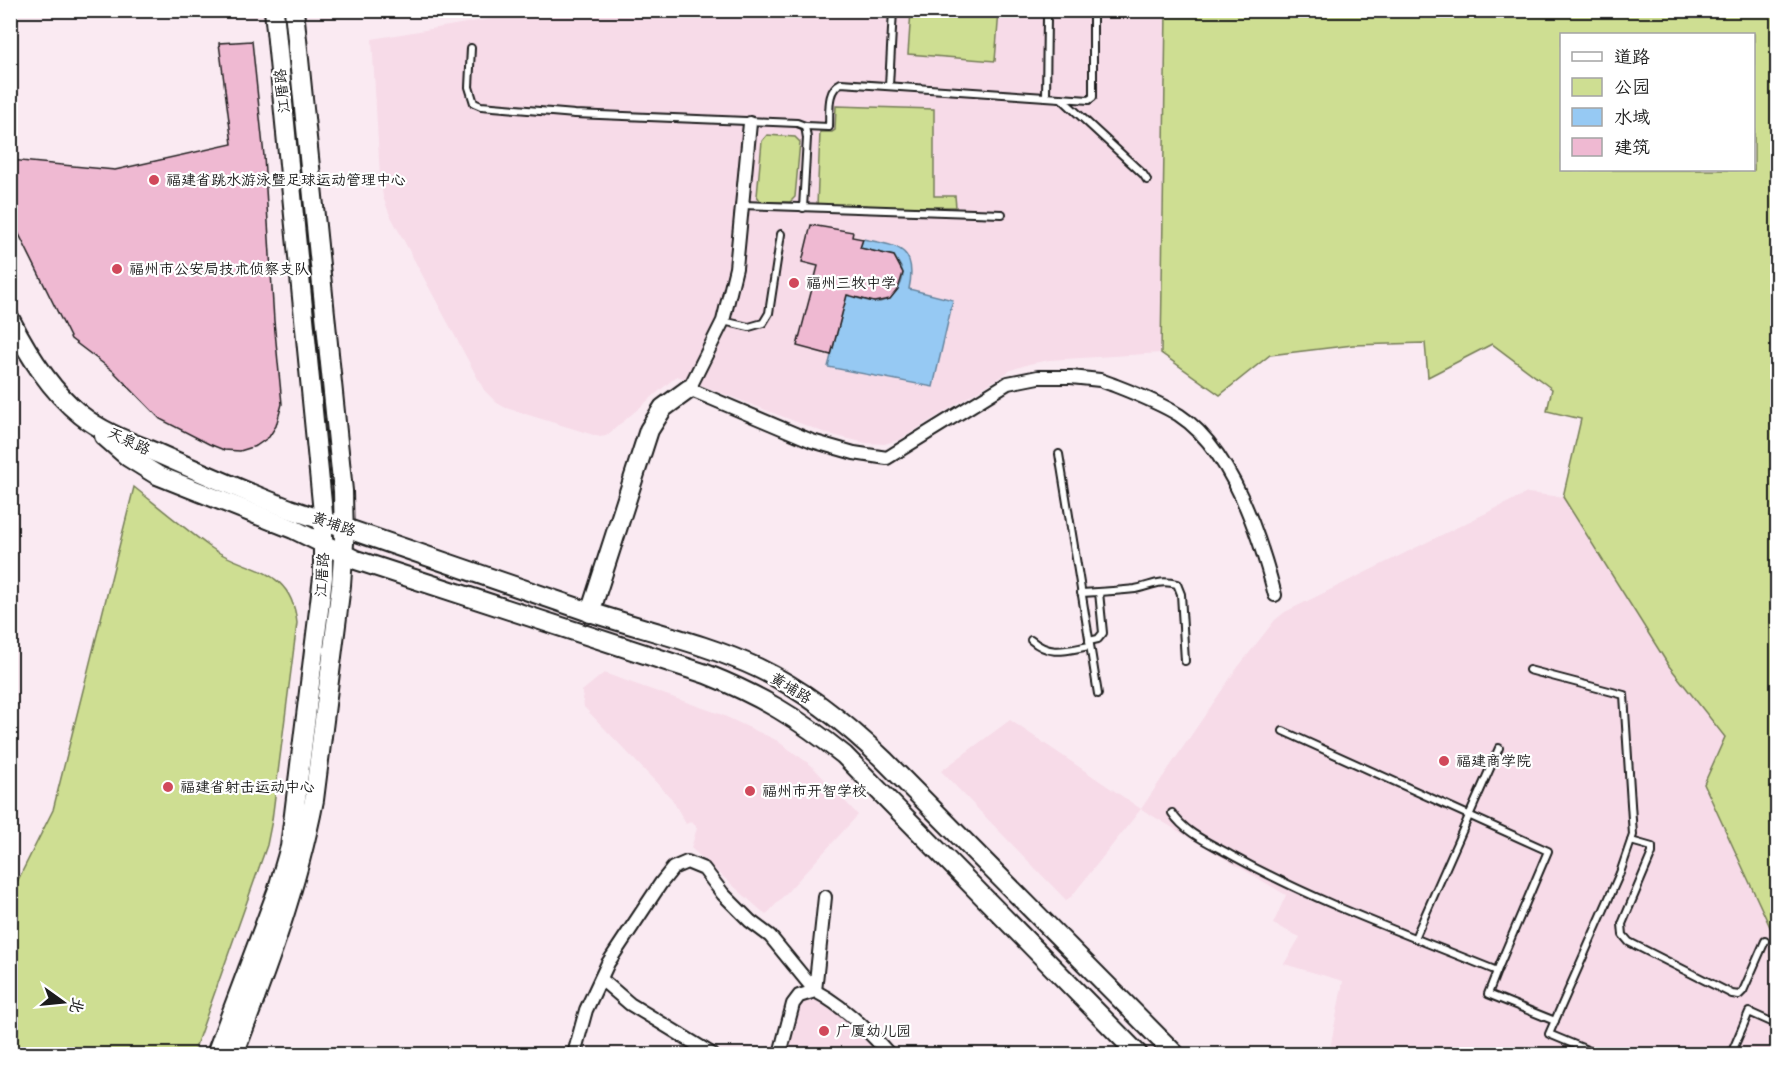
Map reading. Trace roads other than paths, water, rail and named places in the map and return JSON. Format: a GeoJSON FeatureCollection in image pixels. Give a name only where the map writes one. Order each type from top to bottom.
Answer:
{"type":"FeatureCollection","features":[{"type":"Feature","properties":{"kind":"main road","name":"江厝路"},"geometry":{"type":"LineString","coordinates":[[216,1054],[277,892],[290,847],[323,577],[323,520],[274,10]]}},
{"type":"Feature","properties":{"kind":"main road","name":"江厝路"},"geometry":{"type":"LineString","coordinates":[[234,1054],[278,941],[308,833],[314,800],[343,554],[343,491],[294,10]]}},
{"type":"Feature","properties":{"kind":"main road","name":"天泉路"},"geometry":{"type":"LineString","coordinates":[[10,320],[51,385],[92,424],[243,491],[290,508]]}},
{"type":"Feature","properties":{"kind":"main road"},"geometry":{"type":"LineString","coordinates":[[590,613],[649,430],[663,408],[689,390]]}},
{"type":"Feature","properties":{"kind":"main road","name":"黄埔路"},"geometry":{"type":"LineString","coordinates":[[92,424],[128,457],[157,475],[293,529],[368,565],[706,675],[756,696],[803,723],[844,755],[1138,1054]]}},
{"type":"Feature","properties":{"kind":"main road","name":"黄埔路"},"geometry":{"type":"LineString","coordinates":[[290,508],[590,613],[706,649],[757,668],[826,709],[885,761],[1175,1054]]}},
{"type":"Feature","properties":{"kind":"street"},"geometry":{"type":"LineString","coordinates":[[750,123],[736,268],[723,321],[689,390],[812,441],[854,453],[887,458],[1008,383],[1038,377],[1100,380],[1178,414],[1208,443],[1232,480],[1248,511],[1260,540],[1275,595]]}},
{"type":"Feature","properties":{"kind":"street"},"geometry":{"type":"LineString","coordinates":[[574,1054],[586,1010],[614,954],[661,883],[673,868],[687,862],[704,869],[723,894],[750,921],[770,936],[815,991],[833,1000],[873,1036],[889,1054]]}},
{"type":"Feature","properties":{"kind":"street"},"geometry":{"type":"LineString","coordinates":[[815,991],[825,897]]}},
{"type":"Feature","properties":{"kind":"street"},"geometry":{"type":"LineString","coordinates":[[601,979],[630,1004],[712,1054]]}},
{"type":"Feature","properties":{"kind":"street"},"geometry":{"type":"LineString","coordinates":[[780,1054],[793,1004],[799,996],[815,991]]}},
{"type":"Feature","properties":{"kind":"lane"},"geometry":{"type":"LineString","coordinates":[[889,86],[893,10]]}},
{"type":"Feature","properties":{"kind":"lane"},"geometry":{"type":"LineString","coordinates":[[1046,97],[1047,17]]}},
{"type":"Feature","properties":{"kind":"lane"},"geometry":{"type":"LineString","coordinates":[[471,48],[469,87],[474,103],[481,106],[575,114],[750,123],[797,123],[805,126],[829,127],[831,92],[834,86],[841,83],[1089,100],[1093,97],[1093,17]]}},
{"type":"Feature","properties":{"kind":"lane"},"geometry":{"type":"LineString","coordinates":[[1061,98],[1147,180]]}},
{"type":"Feature","properties":{"kind":"lane"},"geometry":{"type":"LineString","coordinates":[[803,208],[807,138],[805,126]]}},
{"type":"Feature","properties":{"kind":"lane"},"geometry":{"type":"LineString","coordinates":[[742,206],[1002,214]]}},
{"type":"Feature","properties":{"kind":"lane"},"geometry":{"type":"LineString","coordinates":[[723,321],[749,327],[763,323],[769,314],[781,234]]}},
{"type":"Feature","properties":{"kind":"lane"},"geometry":{"type":"LineString","coordinates":[[1059,454],[1098,694]]}},
{"type":"Feature","properties":{"kind":"lane"},"geometry":{"type":"LineString","coordinates":[[1081,593],[1138,588],[1166,581],[1177,584],[1181,594],[1185,661]]}},
{"type":"Feature","properties":{"kind":"lane"},"geometry":{"type":"LineString","coordinates":[[1031,640],[1045,650],[1053,652],[1098,639],[1103,633],[1099,592]]}},
{"type":"Feature","properties":{"kind":"lane"},"geometry":{"type":"LineString","coordinates":[[1529,670],[1623,695],[1632,807],[1631,841],[1620,873],[1549,1034],[1597,1054]]}},
{"type":"Feature","properties":{"kind":"lane"},"geometry":{"type":"LineString","coordinates":[[1283,731],[1548,851],[1488,994],[1556,1021]]}},
{"type":"Feature","properties":{"kind":"lane"},"geometry":{"type":"LineString","coordinates":[[1415,938],[1499,748]]}},
{"type":"Feature","properties":{"kind":"lane"},"geometry":{"type":"LineString","coordinates":[[1172,813],[1178,822],[1191,832],[1274,879],[1497,971]]}},
{"type":"Feature","properties":{"kind":"lane"},"geometry":{"type":"LineString","coordinates":[[1631,841],[1652,847],[1652,854],[1622,924],[1623,935],[1629,942],[1732,994],[1739,995],[1743,992],[1764,941]]}},
{"type":"Feature","properties":{"kind":"lane"},"geometry":{"type":"LineString","coordinates":[[1731,1054],[1749,1012],[1778,1025]]}},
{"type":"Feature","properties":{"kind":"water"},"geometry":{"type":"Polygon","coordinates":[[[863,239],[894,247],[907,256],[911,275],[909,289],[953,300],[933,387],[828,367],[847,295],[872,302],[884,301],[896,292],[903,278],[902,269],[894,256],[860,248],[863,239]]]}},
{"type":"Feature","properties":{"kind":"place","name":"福建省跳水游泳暨足球运动管理中心"},"geometry":{"type":"Point","coordinates":[154,180]}},
{"type":"Feature","properties":{"kind":"place","name":"福州市公安局技术侦察支队"},"geometry":{"type":"Point","coordinates":[117,269]}},
{"type":"Feature","properties":{"kind":"place","name":"福州三牧中学"},"geometry":{"type":"Point","coordinates":[794,283]}},
{"type":"Feature","properties":{"kind":"place","name":"福建商学院"},"geometry":{"type":"Point","coordinates":[1444,761]}},
{"type":"Feature","properties":{"kind":"place","name":"福建省射击运动中心"},"geometry":{"type":"Point","coordinates":[168,787]}},
{"type":"Feature","properties":{"kind":"place","name":"福州市开智学校"},"geometry":{"type":"Point","coordinates":[750,791]}},
{"type":"Feature","properties":{"kind":"place","name":"广厦幼儿园"},"geometry":{"type":"Point","coordinates":[824,1031]}}]}
